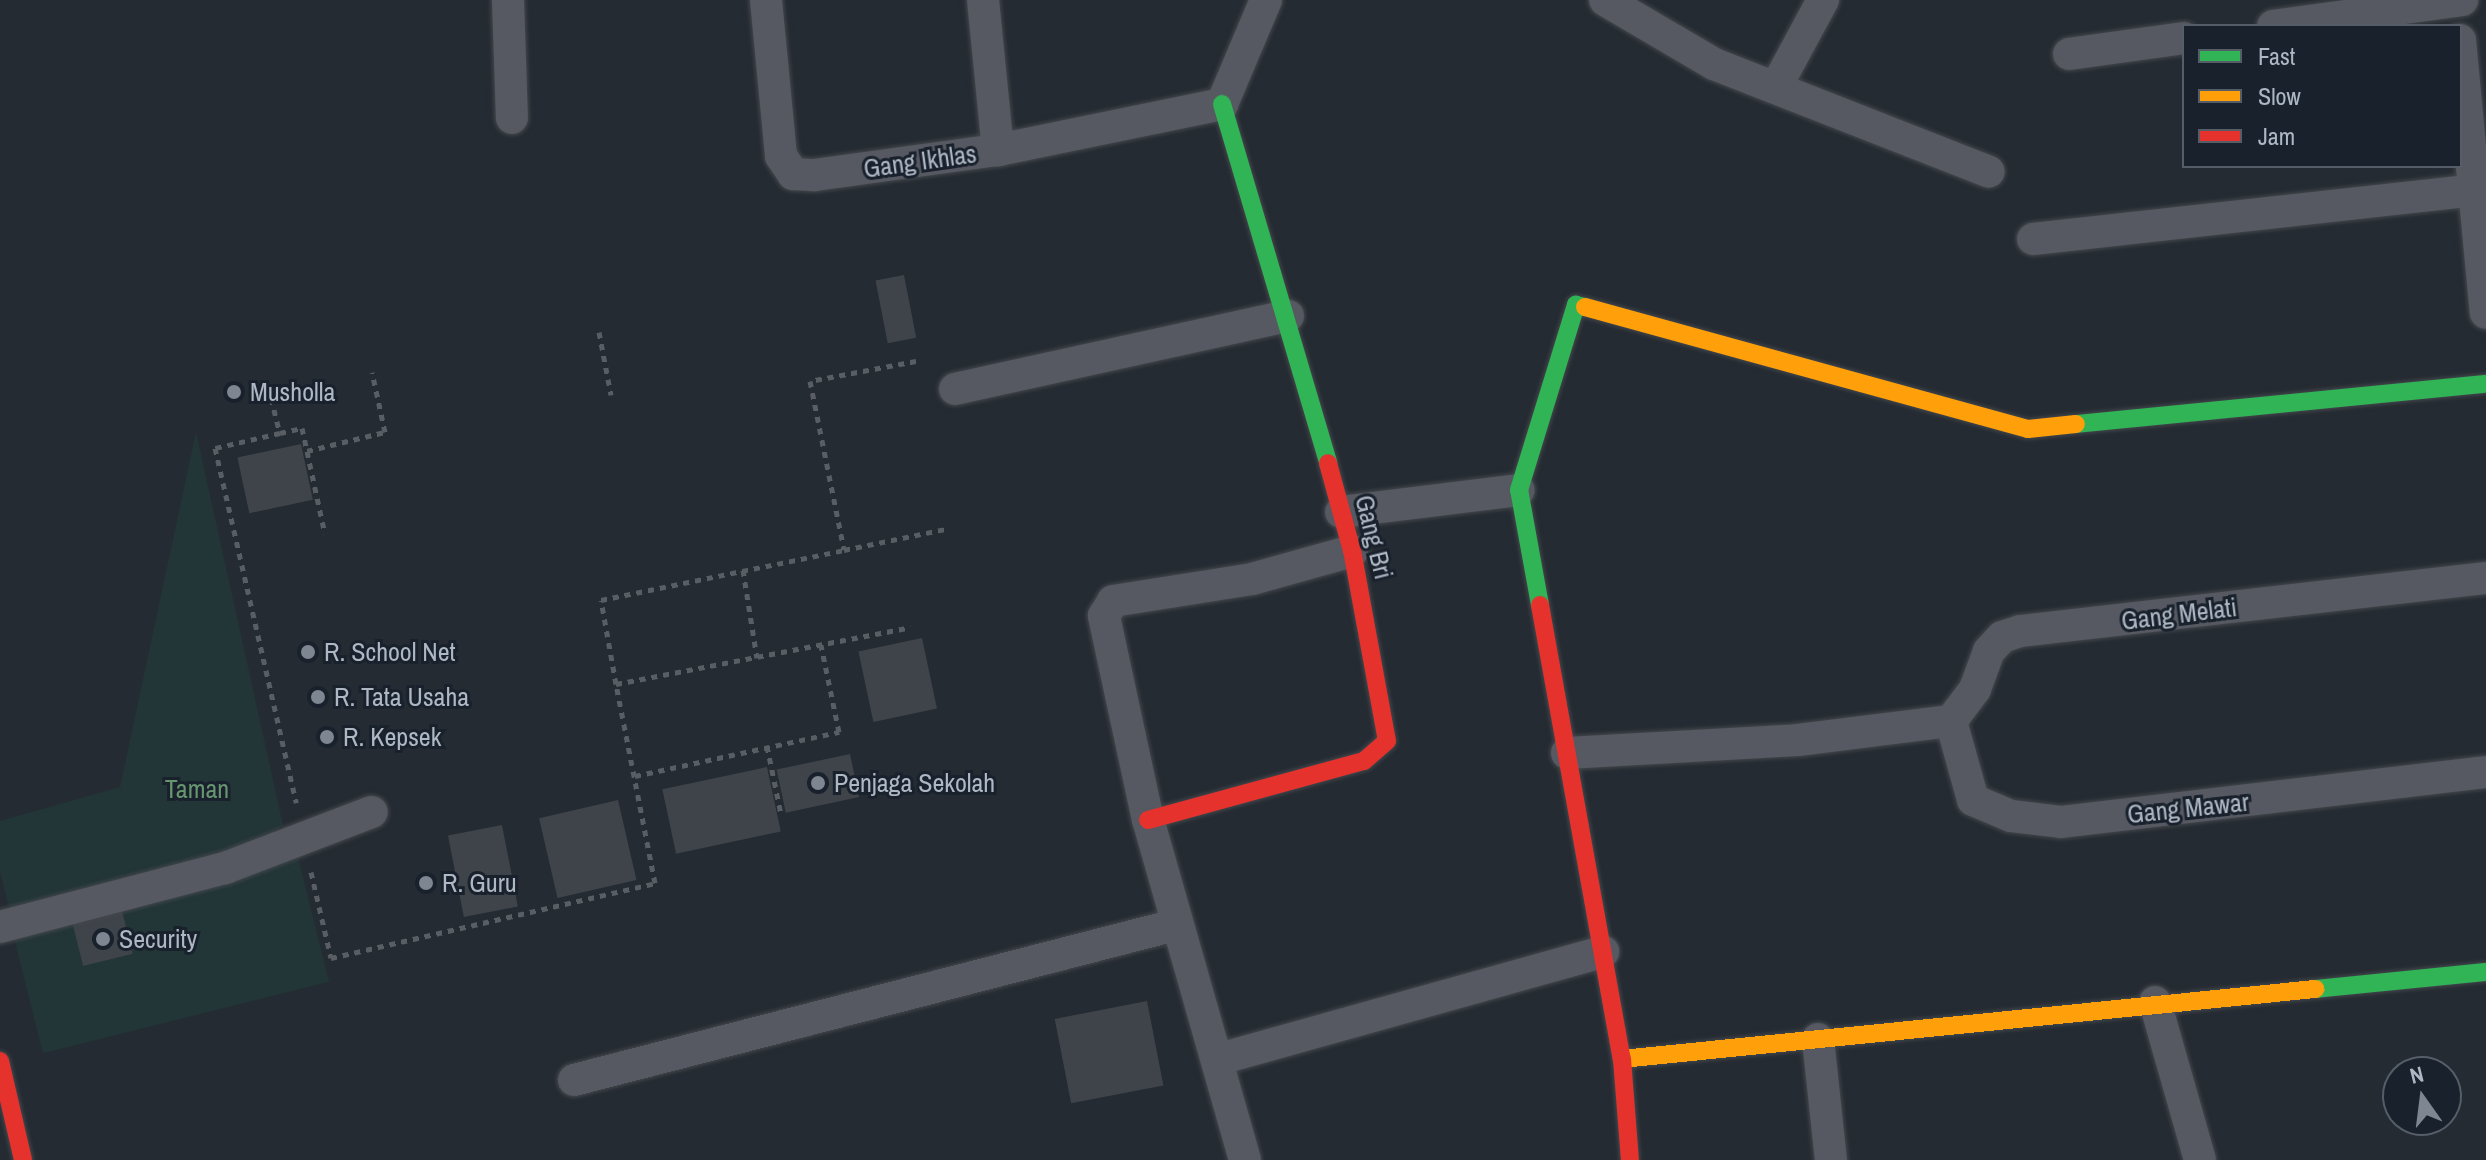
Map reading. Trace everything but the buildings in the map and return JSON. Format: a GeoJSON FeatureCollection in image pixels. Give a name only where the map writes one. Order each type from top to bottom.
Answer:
{"type":"FeatureCollection","features":[{"type":"Feature","properties":{"kind":"street"},"geometry":{"type":"LineString","coordinates":[[508,0],[512,118]]}},
{"type":"Feature","properties":{"kind":"street","name":"Gang Ikhlas"},"geometry":{"type":"LineString","coordinates":[[766,0],[781,156],[793,174],[998,150],[1222,104]]}},
{"type":"Feature","properties":{"kind":"street"},"geometry":{"type":"LineString","coordinates":[[983,0],[998,150]]}},
{"type":"Feature","properties":{"kind":"street"},"geometry":{"type":"LineString","coordinates":[[1222,104],[1266,0]]}},
{"type":"Feature","properties":{"kind":"street"},"geometry":{"type":"LineString","coordinates":[[1605,0],[1714,64],[1777,85],[1989,172]]}},
{"type":"Feature","properties":{"kind":"street"},"geometry":{"type":"LineString","coordinates":[[1777,85],[1823,0]]}},
{"type":"Feature","properties":{"kind":"street"},"geometry":{"type":"LineString","coordinates":[[2287,24],[2458,0],[2459,24]]}},
{"type":"Feature","properties":{"kind":"street"},"geometry":{"type":"LineString","coordinates":[[2069,54],[2182,38]]}},
{"type":"Feature","properties":{"kind":"street"},"geometry":{"type":"LineString","coordinates":[[2462,56],[2479,190],[2486,313]]}},
{"type":"Feature","properties":{"kind":"street","name":"Gang Bri"},"geometry":{"type":"LineString","coordinates":[[1148,820],[1364,761],[1379,752],[1388,725],[1352,551],[1288,316],[1222,104]]}},
{"type":"Feature","properties":{"kind":"street"},"geometry":{"type":"LineString","coordinates":[[2033,239],[2479,190]]}},
{"type":"Feature","properties":{"kind":"street"},"geometry":{"type":"LineString","coordinates":[[1630,1160],[1622,1059],[1519,490],[1576,305],[2028,429],[2486,384]]}},
{"type":"Feature","properties":{"kind":"street"},"geometry":{"type":"LineString","coordinates":[[955,389],[1288,316]]}},
{"type":"Feature","properties":{"kind":"street"},"geometry":{"type":"LineString","coordinates":[[1341,512],[1519,490]]}},
{"type":"Feature","properties":{"kind":"street"},"geometry":{"type":"LineString","coordinates":[[1245,1160],[1219,1059],[1175,925],[1148,820],[1104,616],[1106,607],[1113,601],[1252,579],[1352,551]]}},
{"type":"Feature","properties":{"kind":"street","name":"Gang Melati"},"geometry":{"type":"LineString","coordinates":[[1936,723],[1975,689],[1989,651],[2002,637],[2020,631],[2486,578]]}},
{"type":"Feature","properties":{"kind":"street"},"geometry":{"type":"LineString","coordinates":[[1567,753],[1798,740],[1936,723]]}},
{"type":"Feature","properties":{"kind":"street","name":"Gang Mawar"},"geometry":{"type":"LineString","coordinates":[[1936,723],[1973,800],[2011,816],[2061,822],[2486,772]]}},
{"type":"Feature","properties":{"kind":"street"},"geometry":{"type":"LineString","coordinates":[[0,927],[225,868],[372,812]]}},
{"type":"Feature","properties":{"kind":"street"},"geometry":{"type":"LineString","coordinates":[[574,1080],[1175,925]]}},
{"type":"Feature","properties":{"kind":"street"},"geometry":{"type":"LineString","coordinates":[[1219,1059],[1603,952]]}},
{"type":"Feature","properties":{"kind":"street"},"geometry":{"type":"LineString","coordinates":[[1622,1059],[2155,1002],[2486,972]]}},
{"type":"Feature","properties":{"kind":"street"},"geometry":{"type":"LineString","coordinates":[[2155,1002],[2200,1160]]}},
{"type":"Feature","properties":{"kind":"street"},"geometry":{"type":"LineString","coordinates":[[1818,1039],[1831,1160]]}},
{"type":"Feature","properties":{"kind":"street"},"geometry":{"type":"LineString","coordinates":[[0,1061],[23,1160]]}},
{"type":"Feature","properties":{"kind":"path"},"geometry":{"type":"LineString","coordinates":[[599,332],[611,395]]}},
{"type":"Feature","properties":{"kind":"path"},"geometry":{"type":"LineString","coordinates":[[844,550],[810,381],[916,361]]}},
{"type":"Feature","properties":{"kind":"path"},"geometry":{"type":"LineString","coordinates":[[307,451],[385,432],[372,372]]}},
{"type":"Feature","properties":{"kind":"path"},"geometry":{"type":"LineString","coordinates":[[271,398],[280,433]]}},
{"type":"Feature","properties":{"kind":"path"},"geometry":{"type":"LineString","coordinates":[[325,534],[302,428],[215,448],[331,958],[655,883],[601,600],[945,529]]}},
{"type":"Feature","properties":{"kind":"path"},"geometry":{"type":"LineString","coordinates":[[743,570],[757,658]]}},
{"type":"Feature","properties":{"kind":"path"},"geometry":{"type":"LineString","coordinates":[[616,684],[911,627]]}},
{"type":"Feature","properties":{"kind":"path"},"geometry":{"type":"LineString","coordinates":[[635,776],[839,732],[821,645]]}},
{"type":"Feature","properties":{"kind":"path"},"geometry":{"type":"LineString","coordinates":[[767,746],[781,814]]}},
{"type":"Feature","properties":{"kind":"green space","name":"Taman"},"geometry":{"type":"Polygon","coordinates":[[[196,432],[283,825],[244,856],[10,911],[0,872],[0,821],[120,787],[196,432]]]}},
{"type":"Feature","properties":{"kind":"green space","name":"Taman"},"geometry":{"type":"Polygon","coordinates":[[[295,845],[329,982],[43,1053],[9,916],[295,845]]]}},
{"type":"Feature","properties":{"kind":"traffic: fast"},"geometry":{"type":"LineString","coordinates":[[1222,104],[1328,463]]}},
{"type":"Feature","properties":{"kind":"traffic: fast"},"geometry":{"type":"LineString","coordinates":[[1540,605],[1519,490],[1576,305],[1585,307]]}},
{"type":"Feature","properties":{"kind":"traffic: fast"},"geometry":{"type":"LineString","coordinates":[[2076,424],[2486,384]]}},
{"type":"Feature","properties":{"kind":"traffic: fast"},"geometry":{"type":"LineString","coordinates":[[2315,989],[2486,972]]}},
{"type":"Feature","properties":{"kind":"traffic: slow"},"geometry":{"type":"LineString","coordinates":[[1585,307],[2028,429],[2076,424]]}},
{"type":"Feature","properties":{"kind":"traffic: slow"},"geometry":{"type":"LineString","coordinates":[[1622,1059],[2315,989]]}},
{"type":"Feature","properties":{"kind":"traffic: jam"},"geometry":{"type":"LineString","coordinates":[[1148,820],[1364,761],[1387,741],[1352,551],[1328,463]]}},
{"type":"Feature","properties":{"kind":"traffic: jam"},"geometry":{"type":"LineString","coordinates":[[1540,605],[1622,1059],[1630,1160]]}},
{"type":"Feature","properties":{"kind":"traffic: jam"},"geometry":{"type":"LineString","coordinates":[[0,1061],[23,1160]]}},
{"type":"Feature","properties":{"kind":"place","name":"Musholla"},"geometry":{"type":"Point","coordinates":[234,392]}},
{"type":"Feature","properties":{"kind":"place","name":"R. School Net"},"geometry":{"type":"Point","coordinates":[308,652]}},
{"type":"Feature","properties":{"kind":"place","name":"R. Tata Usaha"},"geometry":{"type":"Point","coordinates":[318,697]}},
{"type":"Feature","properties":{"kind":"place","name":"R. Kepsek"},"geometry":{"type":"Point","coordinates":[327,737]}},
{"type":"Feature","properties":{"kind":"place","name":"Penjaga Sekolah"},"geometry":{"type":"Point","coordinates":[818,783]}},
{"type":"Feature","properties":{"kind":"place","name":"R. Guru"},"geometry":{"type":"Point","coordinates":[426,883]}},
{"type":"Feature","properties":{"kind":"place","name":"Security"},"geometry":{"type":"Point","coordinates":[103,939]}}]}
